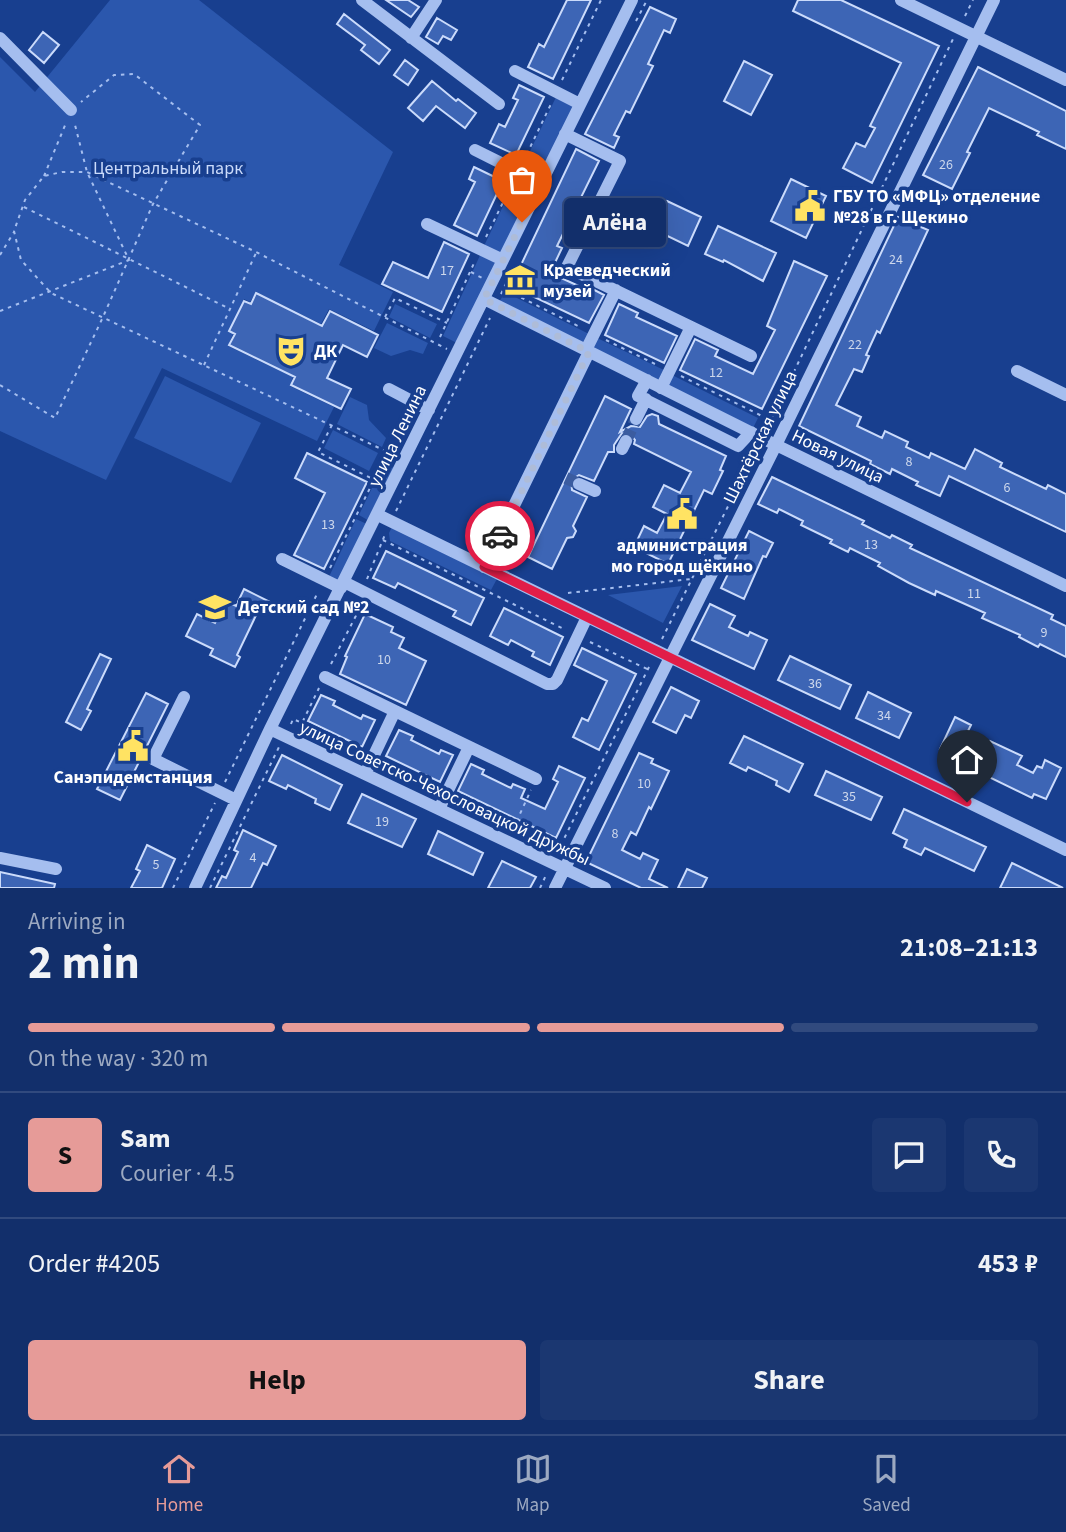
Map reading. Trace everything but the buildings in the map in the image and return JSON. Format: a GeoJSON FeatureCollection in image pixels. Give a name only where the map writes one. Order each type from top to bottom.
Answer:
{"type":"FeatureCollection","features":[{"type":"Feature","properties":{"kind":"street"},"geometry":{"type":"LineString","coordinates":[[362,0],[499,104]]}},
{"type":"Feature","properties":{"kind":"street"},"geometry":{"type":"LineString","coordinates":[[411,38],[436,0]]}},
{"type":"Feature","properties":{"kind":"street","name":"улица Ленина"},"geometry":{"type":"LineString","coordinates":[[195,888],[270,729],[503,260],[527,224],[541,183],[632,0]]}},
{"type":"Feature","properties":{"kind":"street"},"geometry":{"type":"LineString","coordinates":[[901,0],[1066,80]]}},
{"type":"Feature","properties":{"kind":"street","name":"Шахтёрская улица"},"geometry":{"type":"LineString","coordinates":[[555,888],[785,428],[994,0]]}},
{"type":"Feature","properties":{"kind":"street"},"geometry":{"type":"LineString","coordinates":[[0,38],[71,110]]}},
{"type":"Feature","properties":{"kind":"street"},"geometry":{"type":"LineString","coordinates":[[515,71],[580,104]]}},
{"type":"Feature","properties":{"kind":"street"},"geometry":{"type":"LineString","coordinates":[[565,134],[620,161],[568,267],[751,356]]}},
{"type":"Feature","properties":{"kind":"street"},"geometry":{"type":"LineString","coordinates":[[475,150],[541,183]]}},
{"type":"Feature","properties":{"kind":"street"},"geometry":{"type":"LineString","coordinates":[[427,224],[503,260]]}},
{"type":"Feature","properties":{"kind":"street"},"geometry":{"type":"LineString","coordinates":[[484,567],[616,290]]}},
{"type":"Feature","properties":{"kind":"street","name":"Новая улица"},"geometry":{"type":"LineString","coordinates":[[484,299],[1066,586]]}},
{"type":"Feature","properties":{"kind":"street"},"geometry":{"type":"LineString","coordinates":[[661,388],[691,327]]}},
{"type":"Feature","properties":{"kind":"street"},"geometry":{"type":"LineString","coordinates":[[1017,372],[1066,395]]}},
{"type":"Feature","properties":{"kind":"street"},"geometry":{"type":"LineString","coordinates":[[647,380],[638,396],[738,446],[751,432]]}},
{"type":"Feature","properties":{"kind":"street"},"geometry":{"type":"LineString","coordinates":[[389,389],[429,410]]}},
{"type":"Feature","properties":{"kind":"street"},"geometry":{"type":"LineString","coordinates":[[636,419],[646,400]]}},
{"type":"Feature","properties":{"kind":"street"},"geometry":{"type":"LineString","coordinates":[[579,484],[595,491]]}},
{"type":"Feature","properties":{"kind":"street"},"geometry":{"type":"LineString","coordinates":[[378,515],[1066,850]]}},
{"type":"Feature","properties":{"kind":"street"},"geometry":{"type":"LineString","coordinates":[[282,559],[324,580],[367,594],[547,684],[553,684],[557,680],[587,617]]}},
{"type":"Feature","properties":{"kind":"street"},"geometry":{"type":"LineString","coordinates":[[325,677],[536,779]]}},
{"type":"Feature","properties":{"kind":"street"},"geometry":{"type":"LineString","coordinates":[[184,697],[153,759],[236,800]]}},
{"type":"Feature","properties":{"kind":"street"},"geometry":{"type":"LineString","coordinates":[[365,774],[396,711]]}},
{"type":"Feature","properties":{"kind":"street","name":"улица Советско-Чехословацкой Дружбы"},"geometry":{"type":"LineString","coordinates":[[270,729],[606,888]]}},
{"type":"Feature","properties":{"kind":"street"},"geometry":{"type":"LineString","coordinates":[[439,809],[469,747]]}},
{"type":"Feature","properties":{"kind":"street"},"geometry":{"type":"LineString","coordinates":[[0,858],[56,869]]}},
{"type":"Feature","properties":{"kind":"path"},"geometry":{"type":"LineString","coordinates":[[440,337],[601,0]]}},
{"type":"Feature","properties":{"kind":"path"},"geometry":{"type":"LineString","coordinates":[[0,254],[14,231],[25,200],[44,177],[71,110],[114,75],[134,74],[200,125],[153,204],[55,418],[0,385]]}},
{"type":"Feature","properties":{"kind":"path"},"geometry":{"type":"LineString","coordinates":[[71,110],[87,173],[129,260]]}},
{"type":"Feature","properties":{"kind":"path"},"geometry":{"type":"LineString","coordinates":[[44,177],[62,172],[87,173],[256,253],[457,354]]}},
{"type":"Feature","properties":{"kind":"path"},"geometry":{"type":"LineString","coordinates":[[23,206],[230,309]]}},
{"type":"Feature","properties":{"kind":"path"},"geometry":{"type":"LineString","coordinates":[[14,231],[21,260],[51,293],[405,461]]}},
{"type":"Feature","properties":{"kind":"path"},"geometry":{"type":"LineString","coordinates":[[204,365],[256,253]]}},
{"type":"Feature","properties":{"kind":"path"},"geometry":{"type":"LineString","coordinates":[[0,312],[129,260]]}},
{"type":"Feature","properties":{"kind":"path"},"geometry":{"type":"LineString","coordinates":[[470,272],[785,428]]}},
{"type":"Feature","properties":{"kind":"path"},"geometry":{"type":"LineString","coordinates":[[385,318],[395,298],[447,323]]}},
{"type":"Feature","properties":{"kind":"path"},"geometry":{"type":"LineString","coordinates":[[332,425],[318,452],[374,480]]}},
{"type":"Feature","properties":{"kind":"path"},"geometry":{"type":"LineString","coordinates":[[173,888],[384,460]]}},
{"type":"Feature","properties":{"kind":"path"},"geometry":{"type":"LineString","coordinates":[[211,888],[293,719],[302,723],[367,594],[366,582],[391,521]]}},
{"type":"Feature","properties":{"kind":"path"},"geometry":{"type":"LineString","coordinates":[[382,540],[648,669]]}},
{"type":"Feature","properties":{"kind":"path"},"geometry":{"type":"LineString","coordinates":[[567,593],[692,579]]}},
{"type":"Feature","properties":{"kind":"path"},"geometry":{"type":"LineString","coordinates":[[507,841],[536,779]]}},
{"type":"Feature","properties":{"kind":"green space","name":"Центральный парк"},"geometry":{"type":"Polygon","coordinates":[[[110,0],[199,0],[393,152],[339,265],[393,292],[374,331],[329,309],[321,324],[256,292],[250,302],[244,299],[229,331],[233,334],[228,346],[293,377],[290,386],[334,407],[317,441],[162,368],[106,480],[0,431],[0,57],[35,92],[110,0]]]}},
{"type":"Feature","properties":{"kind":"green space"},"geometry":{"type":"Polygon","coordinates":[[[557,95],[576,104],[539,179],[521,170],[557,95]]]}},
{"type":"Feature","properties":{"kind":"green space"},"geometry":{"type":"Polygon","coordinates":[[[519,173],[537,183],[501,257],[483,248],[519,173]]]}},
{"type":"Feature","properties":{"kind":"green space"},"geometry":{"type":"Polygon","coordinates":[[[482,251],[499,260],[459,344],[443,336],[482,251]]]}},
{"type":"Feature","properties":{"kind":"green space"},"geometry":{"type":"Polygon","coordinates":[[[505,292],[591,335],[585,347],[498,304],[505,292]]]}},
{"type":"Feature","properties":{"kind":"green space"},"geometry":{"type":"Polygon","coordinates":[[[395,304],[437,324],[430,338],[389,317],[395,304]]]}},
{"type":"Feature","properties":{"kind":"green space"},"geometry":{"type":"Polygon","coordinates":[[[387,323],[428,343],[423,354],[410,350],[391,356],[374,348],[387,323]]]}},
{"type":"Feature","properties":{"kind":"green space"},"geometry":{"type":"Polygon","coordinates":[[[595,337],[666,371],[660,384],[589,349],[595,337]]]}},
{"type":"Feature","properties":{"kind":"green space"},"geometry":{"type":"Polygon","coordinates":[[[670,374],[758,418],[752,430],[665,385],[670,374]]]}},
{"type":"Feature","properties":{"kind":"green space"},"geometry":{"type":"Polygon","coordinates":[[[165,376],[261,423],[231,483],[134,438],[165,376]]]}},
{"type":"Feature","properties":{"kind":"green space"},"geometry":{"type":"Polygon","coordinates":[[[350,397],[367,405],[369,420],[386,438],[382,447],[337,424],[350,397]]]}},
{"type":"Feature","properties":{"kind":"green space"},"geometry":{"type":"Polygon","coordinates":[[[333,430],[378,453],[369,471],[324,448],[333,430]]]}},
{"type":"Feature","properties":{"kind":"green space"},"geometry":{"type":"Polygon","coordinates":[[[384,463],[396,469],[371,522],[359,515],[384,463]]]}},
{"type":"Feature","properties":{"kind":"green space"},"geometry":{"type":"Polygon","coordinates":[[[356,519],[369,525],[339,584],[328,579],[356,519]]]}},
{"type":"Feature","properties":{"kind":"green space"},"geometry":{"type":"Polygon","coordinates":[[[393,525],[498,577],[491,590],[390,541],[389,533],[393,525]]]}},
{"type":"Feature","properties":{"kind":"green space"},"geometry":{"type":"Polygon","coordinates":[[[682,586],[663,623],[608,595],[682,586]]]}},
{"type":"Feature","properties":{"kind":"tunnel"},"geometry":{"type":"LineString","coordinates":[[626,441],[636,419]]}},
{"type":"Feature","properties":{"kind":"tunnel"},"geometry":{"type":"LineString","coordinates":[[566,478],[579,484]]}},
{"type":"Feature","properties":{"kind":"way so far"},"geometry":{"type":"LineString","coordinates":[[500,536],[589,352],[484,299],[522,222]]}},
{"type":"Feature","properties":{"kind":"place","name":"ГБУ ТО «МФЦ» отделение №28 в г. Щекино"},"geometry":{"type":"Point","coordinates":[810,206]}},
{"type":"Feature","properties":{"kind":"place","name":"Алёна"},"geometry":{"type":"Point","coordinates":[522,222]}},
{"type":"Feature","properties":{"kind":"place","name":"Краеведческий музей"},"geometry":{"type":"Point","coordinates":[520,280]}},
{"type":"Feature","properties":{"kind":"place","name":"ДК"},"geometry":{"type":"Point","coordinates":[291,351]}},
{"type":"Feature","properties":{"kind":"place","name":"администрация мо город щёкино"},"geometry":{"type":"Point","coordinates":[682,514]}},
{"type":"Feature","properties":{"kind":"place","name":"Детский сад №2"},"geometry":{"type":"Point","coordinates":[215,607]}},
{"type":"Feature","properties":{"kind":"place","name":"Санэпидемстанция"},"geometry":{"type":"Point","coordinates":[133,746]}},
{"type":"Feature","properties":{"kind":"route"},"geometry":{"type":"LineString","coordinates":[[500,536],[484,567],[967,802]]}}]}
